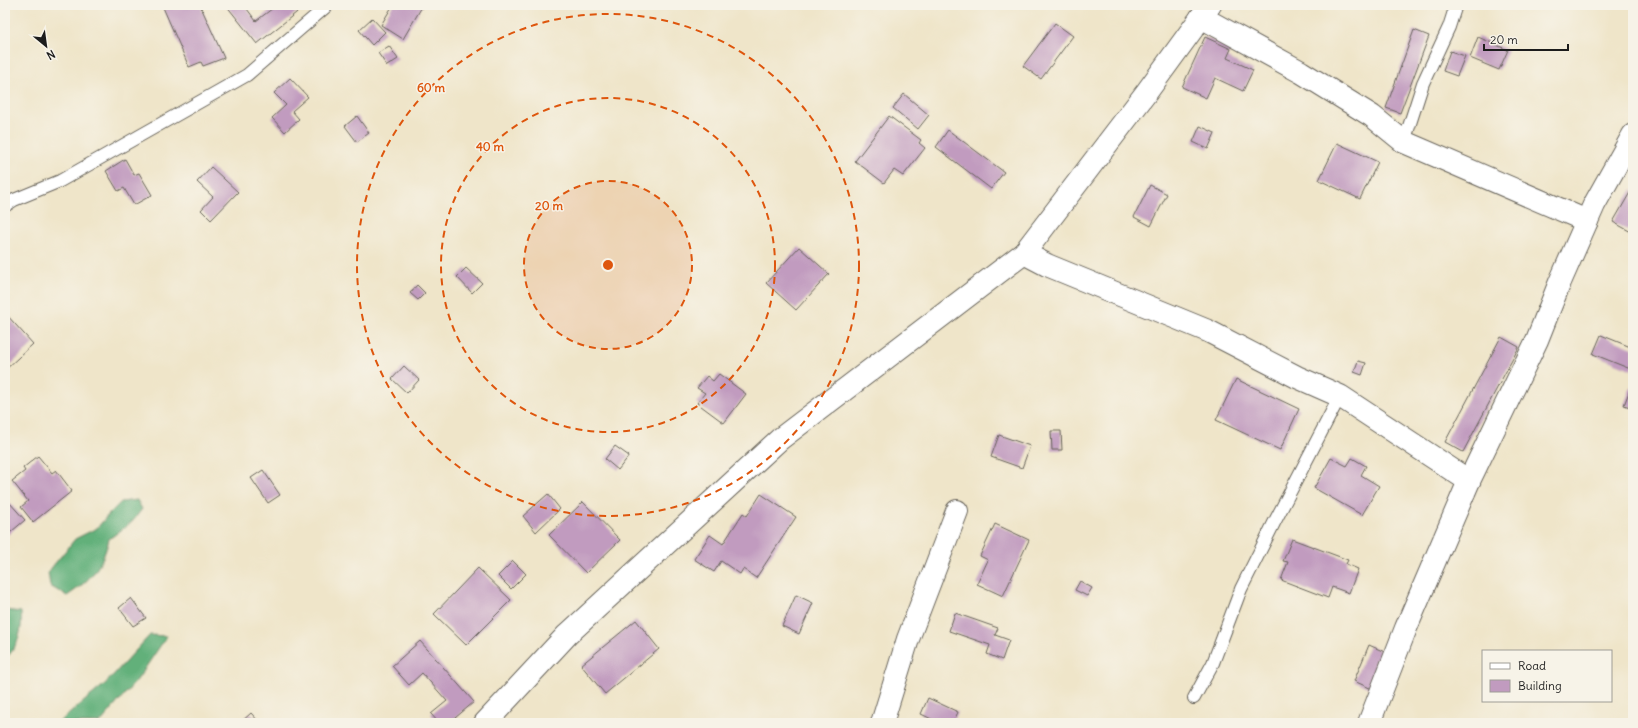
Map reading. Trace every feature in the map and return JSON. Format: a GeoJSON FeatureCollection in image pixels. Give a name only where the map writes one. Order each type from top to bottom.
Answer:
{"type":"FeatureCollection","features":[{"type":"Feature","properties":{"kind":"street"},"geometry":{"type":"LineString","coordinates":[[485,723],[567,635],[780,439],[1024,252],[1146,93],[1205,11],[1372,116],[1404,142],[1587,221]]}},
{"type":"Feature","properties":{"kind":"street"},"geometry":{"type":"LineString","coordinates":[[1369,723],[1406,628],[1469,481],[1537,340],[1587,221],[1633,135]]}},
{"type":"Feature","properties":{"kind":"street"},"geometry":{"type":"LineString","coordinates":[[1024,252],[1047,265],[1208,331],[1296,377],[1340,396],[1469,481]]}},
{"type":"Feature","properties":{"kind":"street"},"geometry":{"type":"LineString","coordinates":[[882,723],[908,639],[957,511]]}},
{"type":"Feature","properties":{"kind":"lane"},"geometry":{"type":"LineString","coordinates":[[5,206],[14,200],[60,181],[248,75],[328,5]]}},
{"type":"Feature","properties":{"kind":"lane"},"geometry":{"type":"LineString","coordinates":[[1404,142],[1423,83],[1449,27],[1456,5]]}},
{"type":"Feature","properties":{"kind":"lane"},"geometry":{"type":"LineString","coordinates":[[1194,698],[1213,663],[1241,589],[1340,396]]}},
{"type":"Feature","properties":{"kind":"green space"},"geometry":{"type":"Polygon","coordinates":[[[137,500],[142,509],[132,522],[109,539],[99,565],[83,584],[67,596],[50,586],[48,572],[75,539],[97,528],[121,502],[137,500]]]}},
{"type":"Feature","properties":{"kind":"green space"},"geometry":{"type":"Polygon","coordinates":[[[5,610],[21,612],[21,625],[19,638],[10,654],[5,659],[5,610]]]}},
{"type":"Feature","properties":{"kind":"green space"},"geometry":{"type":"Polygon","coordinates":[[[150,635],[167,636],[137,680],[100,723],[58,723],[105,684],[150,635]]]}},
{"type":"Feature","properties":{"kind":"building"},"geometry":{"type":"Polygon","coordinates":[[[162,5],[200,5],[224,58],[203,66],[201,62],[189,67],[162,5]]]}},
{"type":"Feature","properties":{"kind":"building"},"geometry":{"type":"Polygon","coordinates":[[[226,5],[244,5],[256,21],[277,5],[306,5],[257,44],[226,5]]]}},
{"type":"Feature","properties":{"kind":"building"},"geometry":{"type":"Polygon","coordinates":[[[393,5],[423,5],[403,39],[381,25],[393,5]]]}},
{"type":"Feature","properties":{"kind":"building"},"geometry":{"type":"Polygon","coordinates":[[[372,18],[385,32],[372,45],[359,30],[372,18]]]}},
{"type":"Feature","properties":{"kind":"building"},"geometry":{"type":"Polygon","coordinates":[[[1055,23],[1073,36],[1041,79],[1023,66],[1055,23]]]}},
{"type":"Feature","properties":{"kind":"building"},"geometry":{"type":"Polygon","coordinates":[[[1414,30],[1429,36],[1400,113],[1386,108],[1414,30]]]}},
{"type":"Feature","properties":{"kind":"building"},"geometry":{"type":"Polygon","coordinates":[[[1205,37],[1231,49],[1227,58],[1253,70],[1243,91],[1215,78],[1206,98],[1182,87],[1205,37]]]}},
{"type":"Feature","properties":{"kind":"building"},"geometry":{"type":"Polygon","coordinates":[[[1478,37],[1508,50],[1499,70],[1470,58],[1478,37]]]}},
{"type":"Feature","properties":{"kind":"building"},"geometry":{"type":"Polygon","coordinates":[[[389,46],[398,59],[387,66],[378,53],[389,46]]]}},
{"type":"Feature","properties":{"kind":"building"},"geometry":{"type":"Polygon","coordinates":[[[1450,51],[1465,56],[1457,76],[1443,71],[1450,51]]]}},
{"type":"Feature","properties":{"kind":"building"},"geometry":{"type":"Polygon","coordinates":[[[290,78],[308,97],[292,111],[299,119],[285,132],[272,118],[286,105],[274,93],[290,78]]]}},
{"type":"Feature","properties":{"kind":"building"},"geometry":{"type":"Polygon","coordinates":[[[904,94],[929,115],[918,129],[893,108],[904,94]]]}},
{"type":"Feature","properties":{"kind":"building"},"geometry":{"type":"Polygon","coordinates":[[[357,116],[369,133],[357,142],[345,126],[357,116]]]}},
{"type":"Feature","properties":{"kind":"building"},"geometry":{"type":"Polygon","coordinates":[[[889,116],[921,140],[919,143],[925,148],[903,176],[894,170],[884,183],[855,161],[889,116]]]}},
{"type":"Feature","properties":{"kind":"building"},"geometry":{"type":"Polygon","coordinates":[[[1200,126],[1215,133],[1208,149],[1193,142],[1200,126]]]}},
{"type":"Feature","properties":{"kind":"building"},"geometry":{"type":"Polygon","coordinates":[[[948,130],[1004,172],[991,189],[936,147],[948,130]]]}},
{"type":"Feature","properties":{"kind":"building"},"geometry":{"type":"Polygon","coordinates":[[[1337,143],[1378,162],[1360,199],[1319,180],[1337,143]]]}},
{"type":"Feature","properties":{"kind":"building"},"geometry":{"type":"Polygon","coordinates":[[[125,159],[134,175],[139,173],[152,195],[134,205],[124,188],[118,191],[106,171],[125,159]]]}},
{"type":"Feature","properties":{"kind":"building"},"geometry":{"type":"Polygon","coordinates":[[[211,167],[238,192],[211,220],[201,210],[213,197],[197,182],[211,167]]]}},
{"type":"Feature","properties":{"kind":"building"},"geometry":{"type":"Polygon","coordinates":[[[1150,185],[1167,194],[1151,226],[1134,217],[1150,185]]]}},
{"type":"Feature","properties":{"kind":"building"},"geometry":{"type":"Polygon","coordinates":[[[1632,189],[1633,190],[1633,233],[1613,222],[1632,189]]]}},
{"type":"Feature","properties":{"kind":"building"},"geometry":{"type":"Polygon","coordinates":[[[799,247],[829,274],[796,310],[766,283],[799,247]]]}},
{"type":"Feature","properties":{"kind":"building"},"geometry":{"type":"Polygon","coordinates":[[[466,268],[482,283],[472,293],[457,277],[466,268]]]}},
{"type":"Feature","properties":{"kind":"building"},"geometry":{"type":"Polygon","coordinates":[[[417,285],[425,293],[418,300],[410,293],[417,285]]]}},
{"type":"Feature","properties":{"kind":"building"},"geometry":{"type":"Polygon","coordinates":[[[6,314],[33,344],[5,370],[5,315],[6,314]]]}},
{"type":"Feature","properties":{"kind":"building"},"geometry":{"type":"Polygon","coordinates":[[[1601,335],[1633,348],[1633,370],[1593,354],[1601,335]]]}},
{"type":"Feature","properties":{"kind":"building"},"geometry":{"type":"Polygon","coordinates":[[[1501,337],[1519,347],[1463,452],[1445,442],[1501,337]]]}},
{"type":"Feature","properties":{"kind":"building"},"geometry":{"type":"Polygon","coordinates":[[[1358,361],[1366,363],[1362,375],[1354,372],[1358,361]]]}},
{"type":"Feature","properties":{"kind":"building"},"geometry":{"type":"Polygon","coordinates":[[[404,366],[419,380],[407,393],[392,379],[404,366]]]}},
{"type":"Feature","properties":{"kind":"building"},"geometry":{"type":"Polygon","coordinates":[[[719,374],[746,394],[724,423],[697,403],[705,393],[697,388],[707,376],[713,381],[719,374]]]}},
{"type":"Feature","properties":{"kind":"building"},"geometry":{"type":"Polygon","coordinates":[[[1236,379],[1299,409],[1280,450],[1216,420],[1236,379]]]}},
{"type":"Feature","properties":{"kind":"building"},"geometry":{"type":"Polygon","coordinates":[[[1631,387],[1633,387],[1633,408],[1624,405],[1631,387]]]}},
{"type":"Feature","properties":{"kind":"building"},"geometry":{"type":"Polygon","coordinates":[[[1051,431],[1061,431],[1062,450],[1052,450],[1051,431]]]}},
{"type":"Feature","properties":{"kind":"building"},"geometry":{"type":"Polygon","coordinates":[[[999,435],[1030,446],[1022,468],[991,457],[999,435]]]}},
{"type":"Feature","properties":{"kind":"building"},"geometry":{"type":"Polygon","coordinates":[[[615,446],[629,456],[618,470],[605,459],[615,446]]]}},
{"type":"Feature","properties":{"kind":"building"},"geometry":{"type":"Polygon","coordinates":[[[38,456],[52,473],[56,470],[72,491],[33,522],[21,507],[28,501],[12,481],[25,471],[23,468],[38,456]]]}},
{"type":"Feature","properties":{"kind":"building"},"geometry":{"type":"Polygon","coordinates":[[[1331,458],[1347,466],[1352,458],[1366,466],[1361,475],[1379,486],[1362,515],[1314,488],[1331,458]]]}},
{"type":"Feature","properties":{"kind":"building"},"geometry":{"type":"Polygon","coordinates":[[[263,470],[280,495],[268,503],[251,478],[263,470]]]}},
{"type":"Feature","properties":{"kind":"building"},"geometry":{"type":"Polygon","coordinates":[[[548,494],[560,509],[536,532],[523,516],[548,494]]]}},
{"type":"Feature","properties":{"kind":"building"},"geometry":{"type":"Polygon","coordinates":[[[761,494],[796,517],[756,578],[743,569],[740,574],[721,561],[714,572],[694,559],[710,535],[723,544],[743,513],[747,516],[761,494]]]}},
{"type":"Feature","properties":{"kind":"building"},"geometry":{"type":"Polygon","coordinates":[[[9,502],[25,520],[5,537],[5,505],[9,502]]]}},
{"type":"Feature","properties":{"kind":"building"},"geometry":{"type":"Polygon","coordinates":[[[583,502],[620,540],[586,573],[549,535],[583,502]]]}},
{"type":"Feature","properties":{"kind":"building"},"geometry":{"type":"Polygon","coordinates":[[[995,524],[1029,540],[1003,596],[977,584],[988,560],[980,556],[995,524]]]}},
{"type":"Feature","properties":{"kind":"building"},"geometry":{"type":"Polygon","coordinates":[[[1292,539],[1348,560],[1346,564],[1358,569],[1349,593],[1332,587],[1328,598],[1281,580],[1288,562],[1283,561],[1292,539]]]}},
{"type":"Feature","properties":{"kind":"building"},"geometry":{"type":"Polygon","coordinates":[[[513,561],[526,574],[511,589],[498,576],[513,561]]]}},
{"type":"Feature","properties":{"kind":"building"},"geometry":{"type":"Polygon","coordinates":[[[478,568],[511,600],[466,645],[434,614],[478,568]]]}},
{"type":"Feature","properties":{"kind":"building"},"geometry":{"type":"Polygon","coordinates":[[[1080,581],[1092,588],[1087,596],[1075,590],[1080,581]]]}},
{"type":"Feature","properties":{"kind":"building"},"geometry":{"type":"Polygon","coordinates":[[[796,595],[813,603],[799,634],[782,626],[796,595]]]}},
{"type":"Feature","properties":{"kind":"building"},"geometry":{"type":"Polygon","coordinates":[[[131,598],[146,618],[133,626],[119,608],[131,598]]]}},
{"type":"Feature","properties":{"kind":"building"},"geometry":{"type":"Polygon","coordinates":[[[955,613],[998,628],[995,635],[1009,640],[1002,660],[987,654],[990,645],[949,631],[955,613]]]}},
{"type":"Feature","properties":{"kind":"building"},"geometry":{"type":"Polygon","coordinates":[[[636,620],[659,649],[605,694],[581,665],[636,620]]]}},
{"type":"Feature","properties":{"kind":"building"},"geometry":{"type":"Polygon","coordinates":[[[420,641],[474,702],[449,723],[439,723],[431,714],[447,701],[422,673],[409,685],[392,666],[420,641]]]}},
{"type":"Feature","properties":{"kind":"building"},"geometry":{"type":"Polygon","coordinates":[[[1369,645],[1387,653],[1372,689],[1354,681],[1369,645]]]}},
{"type":"Feature","properties":{"kind":"building"},"geometry":{"type":"Polygon","coordinates":[[[928,698],[958,712],[953,723],[940,723],[921,714],[928,698]]]}},
{"type":"Feature","properties":{"kind":"building"},"geometry":{"type":"Polygon","coordinates":[[[251,713],[260,723],[240,723],[251,713]]]}}]}
